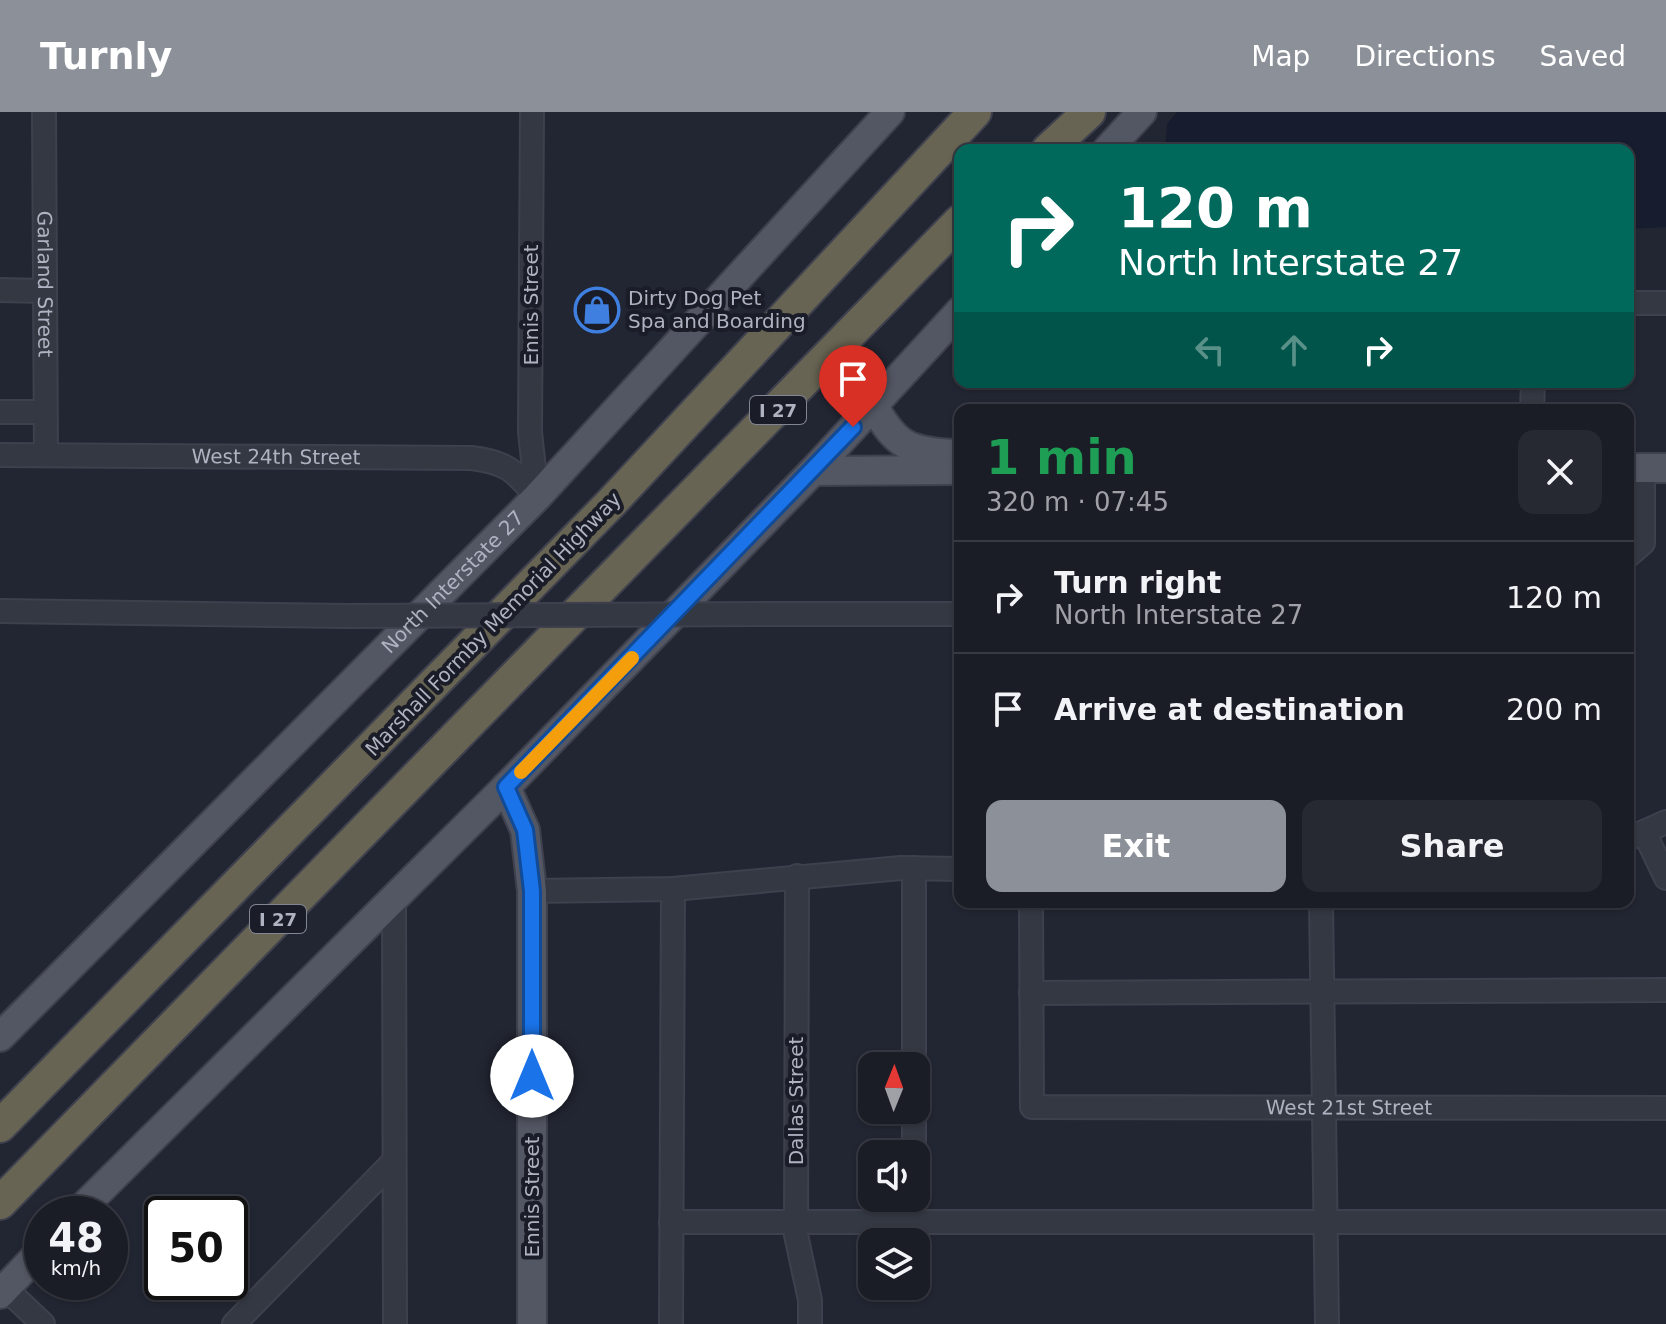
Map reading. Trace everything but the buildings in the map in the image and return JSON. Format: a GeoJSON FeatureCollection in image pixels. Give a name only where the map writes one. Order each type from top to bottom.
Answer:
{"type":"FeatureCollection","features":[{"type":"Feature","properties":{"kind":"highway","name":"Marshall Formby Memorial Highway"},"geometry":{"type":"LineString","coordinates":[[0,1126],[580,535],[975,112]]}},
{"type":"Feature","properties":{"kind":"highway"},"geometry":{"type":"LineString","coordinates":[[1032,144],[1061,112]]}},
{"type":"Feature","properties":{"kind":"highway"},"geometry":{"type":"LineString","coordinates":[[1054,144],[1089,112]]}},
{"type":"Feature","properties":{"kind":"highway","name":"I 27"},"geometry":{"type":"LineString","coordinates":[[0,1203],[954,227]]}},
{"type":"Feature","properties":{"kind":"highway"},"geometry":{"type":"LineString","coordinates":[[896,289],[954,236]]}},
{"type":"Feature","properties":{"kind":"main road","name":"North Interstate 27"},"geometry":{"type":"LineString","coordinates":[[0,1037],[537,497],[890,112]]}},
{"type":"Feature","properties":{"kind":"main road"},"geometry":{"type":"LineString","coordinates":[[1113,144],[1142,112]]}},
{"type":"Feature","properties":{"kind":"main road"},"geometry":{"type":"LineString","coordinates":[[94,1196],[506,787],[813,471],[954,317]]}},
{"type":"Feature","properties":{"kind":"main road"},"geometry":{"type":"LineString","coordinates":[[873,405],[892,436],[909,448],[954,453]]}},
{"type":"Feature","properties":{"kind":"main road"},"geometry":{"type":"LineString","coordinates":[[813,471],[954,470]]}},
{"type":"Feature","properties":{"kind":"main road","name":"Ennis Street"},"geometry":{"type":"LineString","coordinates":[[506,787],[525,830],[532,891],[532,1324]]}},
{"type":"Feature","properties":{"kind":"main road"},"geometry":{"type":"LineString","coordinates":[[3,1291],[24,1269]]}},
{"type":"Feature","properties":{"kind":"street","name":"Garland Street"},"geometry":{"type":"LineString","coordinates":[[44,112],[46,455]]}},
{"type":"Feature","properties":{"kind":"street","name":"Ennis Street"},"geometry":{"type":"LineString","coordinates":[[532,112],[530,432],[537,497]]}},
{"type":"Feature","properties":{"kind":"street"},"geometry":{"type":"LineString","coordinates":[[0,290],[44,291]]}},
{"type":"Feature","properties":{"kind":"street"},"geometry":{"type":"LineString","coordinates":[[1634,303],[1666,303]]}},
{"type":"Feature","properties":{"kind":"street"},"geometry":{"type":"LineString","coordinates":[[0,412],[45,412]]}},
{"type":"Feature","properties":{"kind":"street","name":"West 24th Street"},"geometry":{"type":"LineString","coordinates":[[0,455],[471,458],[496,461],[516,472],[537,497]]}},
{"type":"Feature","properties":{"kind":"street"},"geometry":{"type":"LineString","coordinates":[[1634,551],[1643,543],[1646,468]]}},
{"type":"Feature","properties":{"kind":"street"},"geometry":{"type":"LineString","coordinates":[[0,611],[347,616],[954,614]]}},
{"type":"Feature","properties":{"kind":"street"},"geometry":{"type":"LineString","coordinates":[[1666,822],[1636,835],[1666,878]]}},
{"type":"Feature","properties":{"kind":"street"},"geometry":{"type":"LineString","coordinates":[[532,891],[673,889],[797,876],[914,868],[954,869]]}},
{"type":"Feature","properties":{"kind":"street"},"geometry":{"type":"LineString","coordinates":[[914,868],[914,1052]]}},
{"type":"Feature","properties":{"kind":"street","name":"Dallas Street"},"geometry":{"type":"LineString","coordinates":[[797,876],[796,1222],[810,1300],[810,1324]]}},
{"type":"Feature","properties":{"kind":"street"},"geometry":{"type":"LineString","coordinates":[[671,1324],[673,889]]}},
{"type":"Feature","properties":{"kind":"street"},"geometry":{"type":"LineString","coordinates":[[394,899],[395,1324]]}},
{"type":"Feature","properties":{"kind":"street"},"geometry":{"type":"LineString","coordinates":[[1031,908],[1031,993],[1666,990]]}},
{"type":"Feature","properties":{"kind":"street"},"geometry":{"type":"LineString","coordinates":[[1321,908],[1327,1324]]}},
{"type":"Feature","properties":{"kind":"street","name":"West 21st Street"},"geometry":{"type":"LineString","coordinates":[[1031,993],[1032,1107],[1666,1108]]}},
{"type":"Feature","properties":{"kind":"street"},"geometry":{"type":"LineString","coordinates":[[234,1324],[394,1161]]}},
{"type":"Feature","properties":{"kind":"street"},"geometry":{"type":"LineString","coordinates":[[914,1212],[914,1222]]}},
{"type":"Feature","properties":{"kind":"street"},"geometry":{"type":"LineString","coordinates":[[671,1222],[1666,1222]]}},
{"type":"Feature","properties":{"kind":"street"},"geometry":{"type":"LineString","coordinates":[[3,1291],[43,1324]]}},
{"type":"Feature","properties":{"kind":"water"},"geometry":{"type":"Polygon","coordinates":[[[1177,112],[1666,112],[1666,227],[1634,229],[1634,144],[1165,144],[1167,124],[1177,112]]]}},
{"type":"Feature","properties":{"kind":"slow traffic"},"geometry":{"type":"LineString","coordinates":[[521,772],[632,658]]}},
{"type":"Feature","properties":{"kind":"place","name":"Dirty Dog Pet Spa and Boarding"},"geometry":{"type":"Point","coordinates":[597,310]}},
{"type":"Feature","properties":{"kind":"route"},"geometry":{"type":"LineString","coordinates":[[532,1076],[532,891],[525,830],[506,787],[853,427]]}}]}
